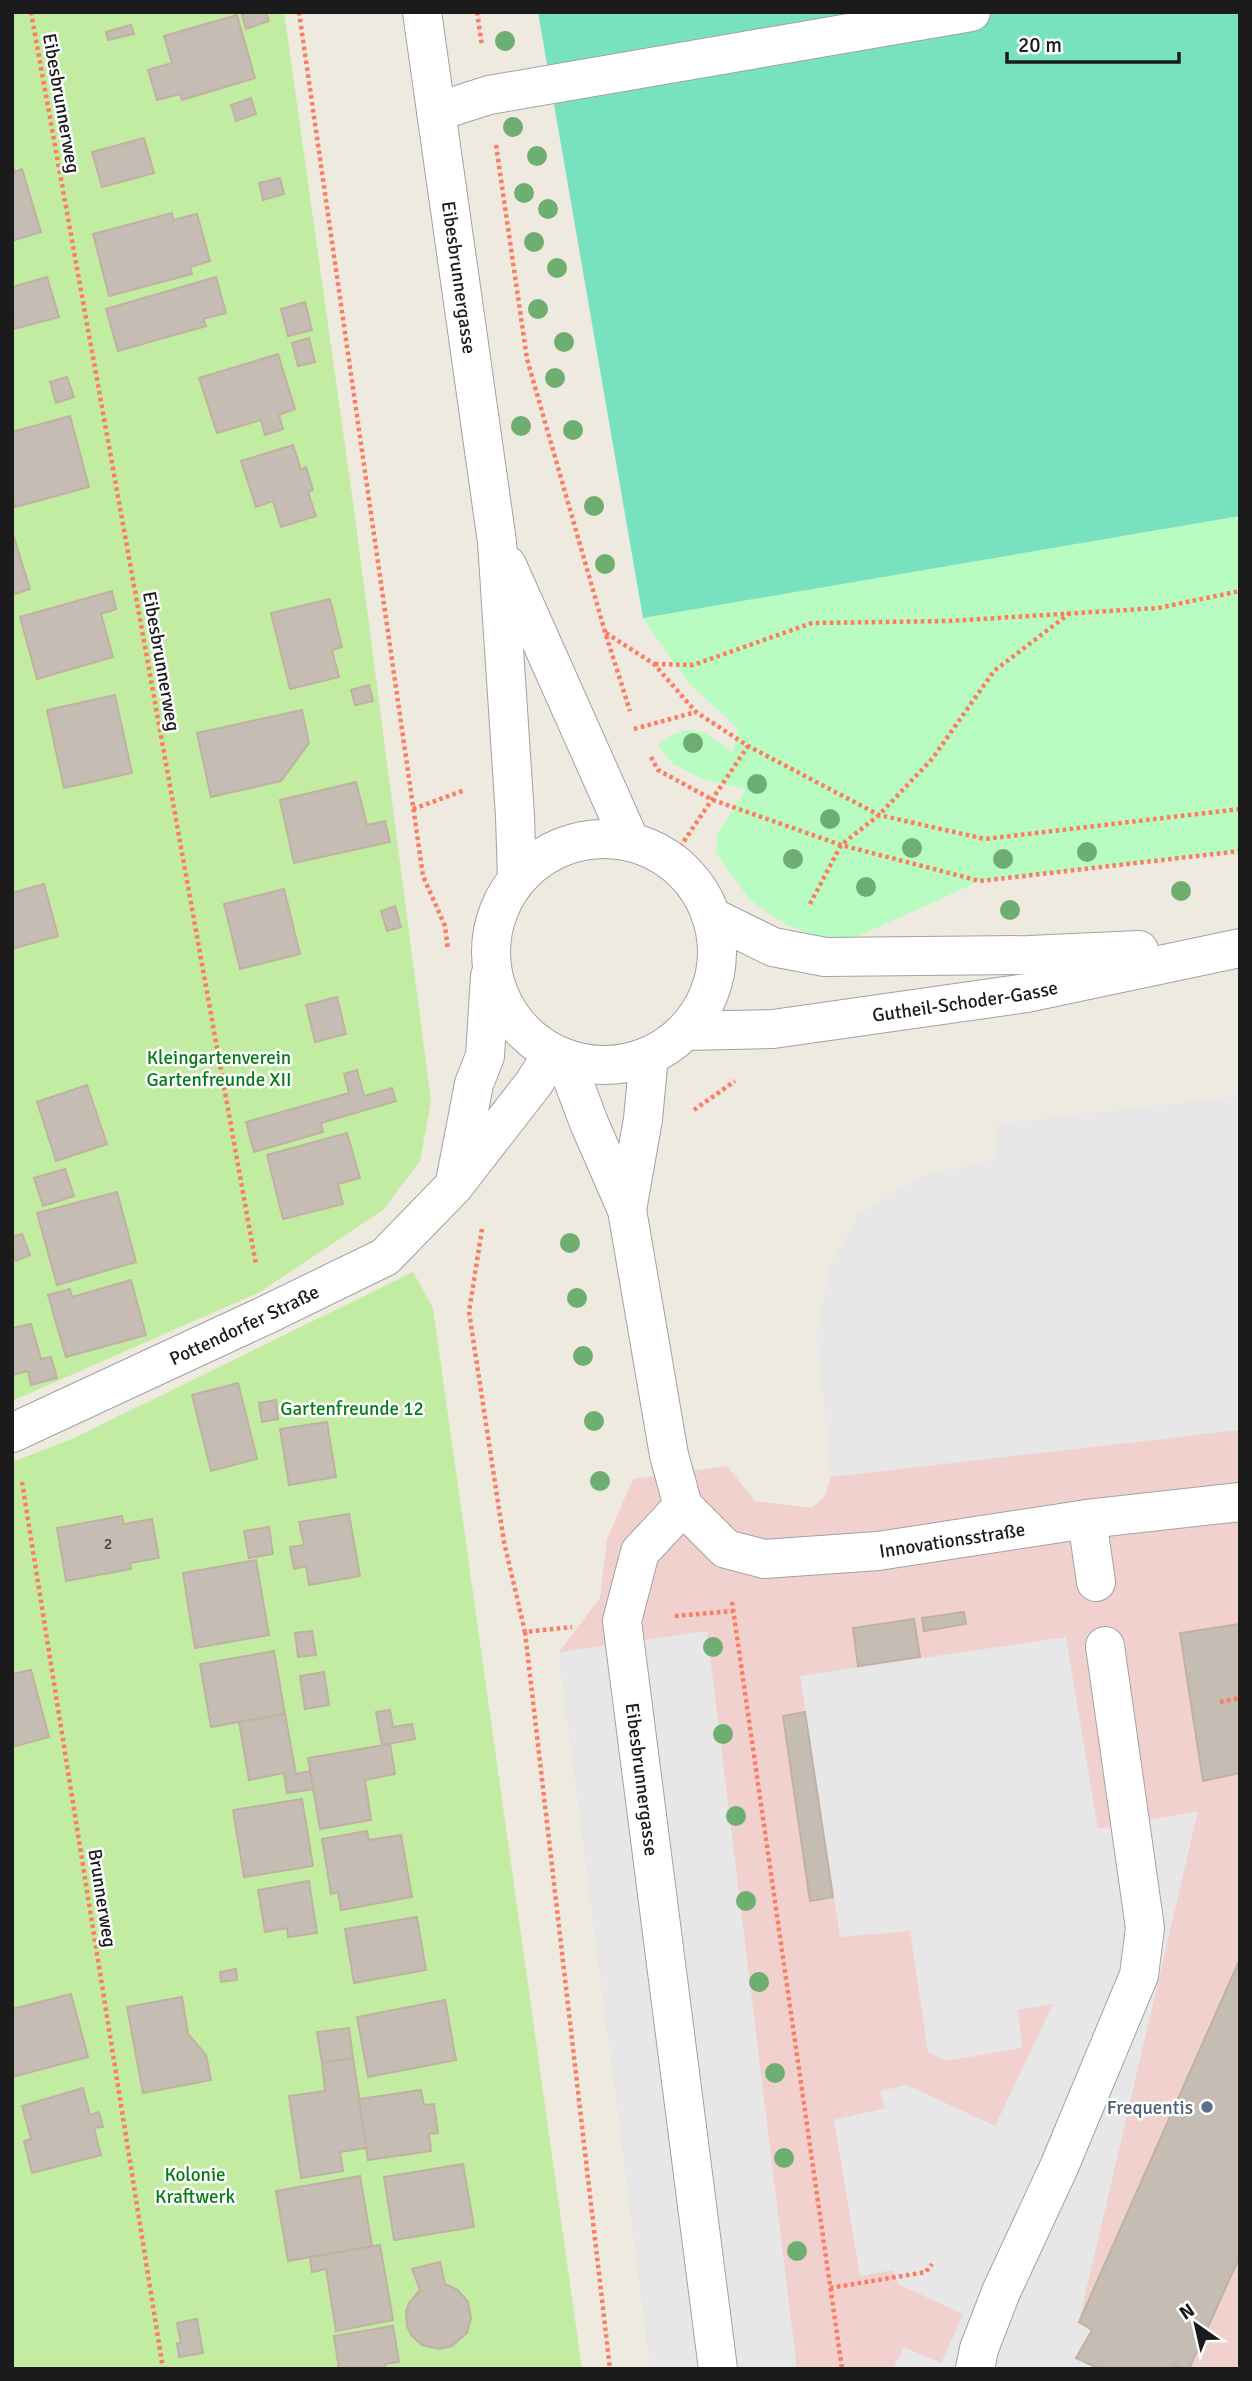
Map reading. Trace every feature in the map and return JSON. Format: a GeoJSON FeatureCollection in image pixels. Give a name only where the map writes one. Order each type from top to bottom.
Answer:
{"type":"FeatureCollection","features":[{"type":"Feature","properties":{"kind":"street","name":"Eibesbrunnergasse"},"geometry":{"type":"LineString","coordinates":[[422,12],[497,542],[517,879]]}},
{"type":"Feature","properties":{"kind":"street"},"geometry":{"type":"LineString","coordinates":[[436,112],[489,95],[971,12]]}},
{"type":"Feature","properties":{"kind":"street","name":"Eibesbrunnergasse"},"geometry":{"type":"LineString","coordinates":[[497,542],[629,841]]}},
{"type":"Feature","properties":{"kind":"street"},"geometry":{"type":"LineString","coordinates":[[454,1186],[474,1084],[485,1056],[491,939],[496,917],[517,879],[540,859],[568,845],[599,839],[629,841],[651,849],[688,875],[703,895],[712,917],[718,947],[715,977],[704,1007],[685,1031],[649,1056],[622,1064],[593,1065],[559,1056],[533,1041],[504,1005],[495,984],[491,961]]}},
{"type":"Feature","properties":{"kind":"street","name":"Gutheil-Schoder-Gasse"},"geometry":{"type":"LineString","coordinates":[[712,917],[773,947],[825,957],[1029,955],[1240,947]]}},
{"type":"Feature","properties":{"kind":"street","name":"Gutheil-Schoder-Gasse"},"geometry":{"type":"LineString","coordinates":[[685,1031],[773,1029],[1027,993],[1240,947]]}},
{"type":"Feature","properties":{"kind":"street","name":"Pottendorfer Straße"},"geometry":{"type":"LineString","coordinates":[[13,1433],[385,1257],[454,1186],[534,1083],[559,1056]]}},
{"type":"Feature","properties":{"kind":"street"},"geometry":{"type":"LineString","coordinates":[[559,1056],[627,1210],[669,1455],[682,1506]]}},
{"type":"Feature","properties":{"kind":"street"},"geometry":{"type":"LineString","coordinates":[[627,1210],[643,1119],[649,1056]]}},
{"type":"Feature","properties":{"kind":"street","name":"Innovationsstraße"},"geometry":{"type":"LineString","coordinates":[[682,1506],[726,1549],[764,1559],[878,1551],[1087,1520],[1240,1502]]}},
{"type":"Feature","properties":{"kind":"street","name":"Eibesbrunnergasse"},"geometry":{"type":"LineString","coordinates":[[682,1506],[640,1552],[622,1621],[718,2369]]}},
{"type":"Feature","properties":{"kind":"street"},"geometry":{"type":"LineString","coordinates":[[1087,1520],[1096,1582]]}},
{"type":"Feature","properties":{"kind":"street"},"geometry":{"type":"LineString","coordinates":[[975,2369],[979,2349],[1001,2292],[1059,2167],[1139,1975],[1145,1928],[1105,1646]]}},
{"type":"Feature","properties":{"kind":"path","name":"Eibesbrunnerweg"},"geometry":{"type":"LineString","coordinates":[[31,12],[260,1292],[268,1314]]}},
{"type":"Feature","properties":{"kind":"path"},"geometry":{"type":"LineString","coordinates":[[299,12],[423,876],[445,926],[449,953]]}},
{"type":"Feature","properties":{"kind":"path"},"geometry":{"type":"LineString","coordinates":[[477,12],[527,359],[605,632],[636,729],[642,739]]}},
{"type":"Feature","properties":{"kind":"path"},"geometry":{"type":"LineString","coordinates":[[654,664],[693,665],[812,624],[949,621],[1158,608],[1240,591]]}},
{"type":"Feature","properties":{"kind":"path"},"geometry":{"type":"LineString","coordinates":[[879,815],[932,759],[994,671],[1070,613]]}},
{"type":"Feature","properties":{"kind":"path"},"geometry":{"type":"LineString","coordinates":[[605,632],[654,664],[696,712],[748,746],[879,815],[985,839],[1240,809]]}},
{"type":"Feature","properties":{"kind":"path"},"geometry":{"type":"LineString","coordinates":[[670,860],[748,746]]}},
{"type":"Feature","properties":{"kind":"path"},"geometry":{"type":"LineString","coordinates":[[647,749],[658,770],[713,800],[841,845],[980,881],[1240,851]]}},
{"type":"Feature","properties":{"kind":"path"},"geometry":{"type":"LineString","coordinates":[[482,1227],[469,1312],[504,1542],[525,1632],[610,2369]]}},
{"type":"Feature","properties":{"kind":"path","name":"Brunnerweg"},"geometry":{"type":"LineString","coordinates":[[13,1433],[163,2369]]}},
{"type":"Feature","properties":{"kind":"path"},"geometry":{"type":"LineString","coordinates":[[726,1549],[842,2369]]}},
{"type":"Feature","properties":{"kind":"path"},"geometry":{"type":"LineString","coordinates":[[525,1632],[733,1611]]}},
{"type":"Feature","properties":{"kind":"path"},"geometry":{"type":"LineString","coordinates":[[1220,1702],[1240,1698]]}},
{"type":"Feature","properties":{"kind":"path"},"geometry":{"type":"LineString","coordinates":[[830,2288],[926,2272],[932,2264]]}},
{"type":"Feature","properties":{"kind":"shaded area"},"geometry":{"type":"Polygon","coordinates":[[[1240,1096],[1240,1430],[831,1477],[817,1335],[829,1268],[859,1213],[920,1176],[998,1159],[997,1124],[1240,1096]]]}},
{"type":"Feature","properties":{"kind":"shaded area"},"geometry":{"type":"Polygon","coordinates":[[[1240,1190],[1240,2369],[651,2369],[559,1652],[600,1598],[607,1539],[633,1479],[727,1466],[755,1501],[812,1508],[825,1496],[831,1477],[1240,1190]]]}},
{"type":"Feature","properties":{"kind":"shaded area"},"geometry":{"type":"Polygon","coordinates":[[[707,1631],[797,2369],[651,2369],[559,1652],[707,1631]]]}},
{"type":"Feature","properties":{"kind":"shaded area"},"geometry":{"type":"Polygon","coordinates":[[[1066,1637],[1098,1829],[1198,1811],[1079,2321],[1092,2330],[1076,2358],[1100,2369],[893,2369],[904,2347],[941,2363],[963,2314],[898,2284],[893,2270],[860,2276],[834,2120],[885,2108],[880,2091],[907,2085],[995,2126],[1053,2004],[1018,2010],[1022,2048],[946,2061],[928,2052],[910,1931],[840,1937],[800,1676],[1066,1637]]]}},
{"type":"Feature","properties":{"kind":"green space","name":"Kleingartenverein Gartenfreunde XII"},"geometry":{"type":"Polygon","coordinates":[[[12,12],[284,12],[354,509],[431,1101],[420,1161],[383,1210],[260,1292],[12,1401],[12,12]]]}},
{"type":"Feature","properties":{"kind":"green space"},"geometry":{"type":"Polygon","coordinates":[[[538,12],[1240,12],[1240,516],[643,618],[538,12]]]}},
{"type":"Feature","properties":{"kind":"green space"},"geometry":{"type":"Polygon","coordinates":[[[1240,516],[1240,851],[980,881],[852,939],[811,935],[785,924],[750,900],[716,853],[717,835],[746,789],[705,780],[673,764],[658,745],[679,732],[688,730],[714,738],[733,753],[738,729],[687,681],[643,618],[1240,516]]]}},
{"type":"Feature","properties":{"kind":"green space","name":"Kolonie Kraftwerk"},"geometry":{"type":"Polygon","coordinates":[[[413,1272],[433,1308],[582,2369],[12,2369],[12,1462],[74,1438],[413,1272]]]}},
{"type":"Feature","properties":{"kind":"building"},"geometry":{"type":"Polygon","coordinates":[[[249,12],[266,12],[269,21],[246,29],[242,15],[249,12]]]}},
{"type":"Feature","properties":{"kind":"building"},"geometry":{"type":"Polygon","coordinates":[[[237,15],[255,78],[182,100],[180,94],[157,100],[148,70],[172,63],[164,36],[237,15]]]}},
{"type":"Feature","properties":{"kind":"building"},"geometry":{"type":"Polygon","coordinates":[[[131,25],[134,34],[108,40],[106,32],[131,25]]]}},
{"type":"Feature","properties":{"kind":"building"},"geometry":{"type":"Polygon","coordinates":[[[251,98],[256,114],[236,121],[231,105],[251,98]]]}},
{"type":"Feature","properties":{"kind":"building"},"geometry":{"type":"Polygon","coordinates":[[[144,138],[154,173],[102,187],[92,152],[144,138]]]}},
{"type":"Feature","properties":{"kind":"building"},"geometry":{"type":"Polygon","coordinates":[[[12,164],[15,172],[22,169],[41,232],[12,241],[12,164]]]}},
{"type":"Feature","properties":{"kind":"building"},"geometry":{"type":"Polygon","coordinates":[[[280,178],[284,194],[263,200],[259,183],[280,178]]]}},
{"type":"Feature","properties":{"kind":"building"},"geometry":{"type":"Polygon","coordinates":[[[172,213],[173,220],[197,214],[210,261],[190,267],[192,274],[109,296],[93,234],[172,213]]]}},
{"type":"Feature","properties":{"kind":"building"},"geometry":{"type":"Polygon","coordinates":[[[47,277],[59,317],[14,329],[12,287],[47,277]]]}},
{"type":"Feature","properties":{"kind":"building"},"geometry":{"type":"Polygon","coordinates":[[[216,277],[226,313],[203,319],[206,326],[118,351],[106,309],[216,277]]]}},
{"type":"Feature","properties":{"kind":"building"},"geometry":{"type":"Polygon","coordinates":[[[305,302],[312,330],[288,336],[281,309],[305,302]]]}},
{"type":"Feature","properties":{"kind":"building"},"geometry":{"type":"Polygon","coordinates":[[[309,338],[315,362],[298,366],[292,343],[309,338]]]}},
{"type":"Feature","properties":{"kind":"building"},"geometry":{"type":"Polygon","coordinates":[[[278,354],[295,409],[279,415],[283,429],[265,435],[261,420],[217,433],[199,378],[278,354]]]}},
{"type":"Feature","properties":{"kind":"building"},"geometry":{"type":"Polygon","coordinates":[[[67,377],[74,397],[56,403],[50,382],[67,377]]]}},
{"type":"Feature","properties":{"kind":"building"},"geometry":{"type":"Polygon","coordinates":[[[70,416],[89,487],[15,507],[12,496],[12,432],[70,416]]]}},
{"type":"Feature","properties":{"kind":"building"},"geometry":{"type":"Polygon","coordinates":[[[293,445],[301,470],[306,467],[313,490],[308,492],[316,516],[281,527],[273,501],[256,507],[241,461],[293,445]]]}},
{"type":"Feature","properties":{"kind":"building"},"geometry":{"type":"Polygon","coordinates":[[[12,531],[30,589],[12,595],[12,531]]]}},
{"type":"Feature","properties":{"kind":"building"},"geometry":{"type":"Polygon","coordinates":[[[112,591],[116,609],[101,614],[113,657],[37,679],[20,617],[112,591]]]}},
{"type":"Feature","properties":{"kind":"building"},"geometry":{"type":"Polygon","coordinates":[[[330,599],[342,647],[332,650],[339,677],[290,689],[271,613],[330,599]]]}},
{"type":"Feature","properties":{"kind":"building"},"geometry":{"type":"Polygon","coordinates":[[[369,685],[373,701],[355,705],[351,690],[369,685]]]}},
{"type":"Feature","properties":{"kind":"building"},"geometry":{"type":"Polygon","coordinates":[[[115,695],[132,773],[64,788],[47,710],[115,695]]]}},
{"type":"Feature","properties":{"kind":"building"},"geometry":{"type":"Polygon","coordinates":[[[302,710],[309,743],[281,781],[211,797],[197,733],[302,710]]]}},
{"type":"Feature","properties":{"kind":"building"},"geometry":{"type":"Polygon","coordinates":[[[356,782],[367,825],[385,821],[390,842],[294,863],[280,800],[356,782]]]}},
{"type":"Feature","properties":{"kind":"building"},"geometry":{"type":"Polygon","coordinates":[[[44,884],[58,936],[12,949],[12,893],[44,884]]]}},
{"type":"Feature","properties":{"kind":"building"},"geometry":{"type":"Polygon","coordinates":[[[284,889],[300,954],[240,969],[224,904],[284,889]]]}},
{"type":"Feature","properties":{"kind":"building"},"geometry":{"type":"Polygon","coordinates":[[[395,906],[401,927],[387,931],[381,911],[395,906]]]}},
{"type":"Feature","properties":{"kind":"building"},"geometry":{"type":"Polygon","coordinates":[[[337,997],[346,1034],[315,1042],[306,1005],[337,997]]]}},
{"type":"Feature","properties":{"kind":"building"},"geometry":{"type":"Polygon","coordinates":[[[357,1070],[364,1096],[392,1088],[396,1101],[321,1123],[323,1132],[254,1152],[246,1122],[349,1093],[344,1074],[357,1070]]]}},
{"type":"Feature","properties":{"kind":"building"},"geometry":{"type":"Polygon","coordinates":[[[87,1085],[107,1144],[56,1161],[37,1102],[87,1085]]]}},
{"type":"Feature","properties":{"kind":"building"},"geometry":{"type":"Polygon","coordinates":[[[347,1133],[360,1178],[338,1184],[343,1204],[283,1219],[267,1155],[347,1133]]]}},
{"type":"Feature","properties":{"kind":"building"},"geometry":{"type":"Polygon","coordinates":[[[65,1169],[74,1196],[43,1206],[34,1178],[65,1169]]]}},
{"type":"Feature","properties":{"kind":"building"},"geometry":{"type":"Polygon","coordinates":[[[117,1192],[136,1262],[57,1285],[37,1213],[117,1192]]]}},
{"type":"Feature","properties":{"kind":"building"},"geometry":{"type":"Polygon","coordinates":[[[22,1234],[30,1255],[16,1261],[12,1237],[22,1234]]]}},
{"type":"Feature","properties":{"kind":"building"},"geometry":{"type":"Polygon","coordinates":[[[131,1280],[146,1335],[66,1357],[48,1295],[70,1289],[72,1297],[131,1280]]]}},
{"type":"Feature","properties":{"kind":"building"},"geometry":{"type":"Polygon","coordinates":[[[31,1324],[41,1359],[51,1357],[57,1378],[31,1385],[28,1371],[12,1375],[12,1328],[31,1324]]]}},
{"type":"Feature","properties":{"kind":"building"},"geometry":{"type":"Polygon","coordinates":[[[238,1383],[257,1459],[211,1471],[192,1395],[238,1383]]]}},
{"type":"Feature","properties":{"kind":"building"},"geometry":{"type":"Polygon","coordinates":[[[276,1400],[278,1419],[262,1422],[259,1403],[276,1400]]]}},
{"type":"Feature","properties":{"kind":"building"},"geometry":{"type":"Polygon","coordinates":[[[327,1422],[336,1477],[289,1485],[280,1429],[327,1422]]]}},
{"type":"Feature","properties":{"kind":"building"},"geometry":{"type":"Polygon","coordinates":[[[349,1514],[360,1576],[309,1585],[306,1566],[294,1569],[290,1547],[304,1545],[299,1522],[349,1514]]]}},
{"type":"Feature","properties":{"kind":"building"},"geometry":{"type":"Polygon","coordinates":[[[122,1516],[124,1524],[152,1519],[159,1558],[130,1563],[131,1569],[66,1581],[57,1528],[122,1516]]]}},
{"type":"Feature","properties":{"kind":"building"},"geometry":{"type":"Polygon","coordinates":[[[269,1527],[273,1554],[249,1558],[244,1531],[269,1527]]]}},
{"type":"Feature","properties":{"kind":"building"},"geometry":{"type":"Polygon","coordinates":[[[256,1560],[269,1635],[195,1648],[183,1573],[256,1560]]]}},
{"type":"Feature","properties":{"kind":"building"},"geometry":{"type":"Polygon","coordinates":[[[964,1612],[966,1624],[924,1631],[922,1618],[964,1612]]]}},
{"type":"Feature","properties":{"kind":"building"},"geometry":{"type":"Polygon","coordinates":[[[914,1619],[920,1657],[858,1666],[853,1628],[914,1619]]]}},
{"type":"Feature","properties":{"kind":"building"},"geometry":{"type":"Polygon","coordinates":[[[1240,1624],[1240,1773],[1203,1781],[1180,1633],[1240,1624]]]}},
{"type":"Feature","properties":{"kind":"building"},"geometry":{"type":"Polygon","coordinates":[[[312,1631],[316,1655],[298,1657],[295,1633],[312,1631]]]}},
{"type":"Feature","properties":{"kind":"building"},"geometry":{"type":"Polygon","coordinates":[[[274,1651],[285,1714],[211,1727],[200,1664],[274,1651]]]}},
{"type":"Feature","properties":{"kind":"building"},"geometry":{"type":"Polygon","coordinates":[[[31,1670],[49,1737],[12,1747],[12,1674],[31,1670]]]}},
{"type":"Feature","properties":{"kind":"building"},"geometry":{"type":"Polygon","coordinates":[[[324,1672],[329,1705],[305,1709],[300,1676],[324,1672]]]}},
{"type":"Feature","properties":{"kind":"building"},"geometry":{"type":"Polygon","coordinates":[[[390,1710],[393,1727],[412,1724],[415,1739],[382,1745],[376,1712],[390,1710]]]}},
{"type":"Feature","properties":{"kind":"building"},"geometry":{"type":"Polygon","coordinates":[[[805,1712],[833,1897],[810,1901],[783,1716],[805,1712]]]}},
{"type":"Feature","properties":{"kind":"building"},"geometry":{"type":"Polygon","coordinates":[[[285,1714],[296,1774],[310,1771],[314,1789],[287,1793],[284,1773],[249,1780],[239,1722],[285,1714]]]}},
{"type":"Feature","properties":{"kind":"building"},"geometry":{"type":"Polygon","coordinates":[[[390,1744],[395,1774],[365,1780],[371,1820],[320,1829],[308,1758],[390,1744]]]}},
{"type":"Feature","properties":{"kind":"building"},"geometry":{"type":"Polygon","coordinates":[[[302,1799],[313,1866],[244,1877],[233,1810],[302,1799]]]}},
{"type":"Feature","properties":{"kind":"building"},"geometry":{"type":"Polygon","coordinates":[[[367,1831],[369,1840],[401,1835],[412,1897],[341,1910],[338,1892],[331,1894],[322,1839],[367,1831]]]}},
{"type":"Feature","properties":{"kind":"building"},"geometry":{"type":"Polygon","coordinates":[[[309,1881],[317,1933],[288,1937],[287,1928],[265,1932],[258,1890],[309,1881]]]}},
{"type":"Feature","properties":{"kind":"building"},"geometry":{"type":"Polygon","coordinates":[[[417,1917],[426,1970],[354,1983],[345,1929],[417,1917]]]}},
{"type":"Feature","properties":{"kind":"building","name":"Frequentis"},"geometry":{"type":"Polygon","coordinates":[[[1240,1959],[1240,2256],[1189,2369],[1174,2365],[1172,2369],[1100,2369],[1076,2358],[1092,2330],[1079,2322],[1240,1959]]]}},
{"type":"Feature","properties":{"kind":"building"},"geometry":{"type":"Polygon","coordinates":[[[236,1969],[237,1980],[221,1982],[220,1972],[236,1969]]]}},
{"type":"Feature","properties":{"kind":"building"},"geometry":{"type":"Polygon","coordinates":[[[71,1994],[88,2057],[12,2077],[12,2009],[71,1994]]]}},
{"type":"Feature","properties":{"kind":"building"},"geometry":{"type":"Polygon","coordinates":[[[182,1997],[188,2034],[206,2055],[211,2080],[143,2093],[127,2007],[182,1997]]]}},
{"type":"Feature","properties":{"kind":"building"},"geometry":{"type":"Polygon","coordinates":[[[445,2000],[456,2060],[368,2077],[357,2017],[445,2000]]]}},
{"type":"Feature","properties":{"kind":"building"},"geometry":{"type":"Polygon","coordinates":[[[349,2028],[353,2058],[322,2063],[317,2032],[349,2028]]]}},
{"type":"Feature","properties":{"kind":"building"},"geometry":{"type":"Polygon","coordinates":[[[353,2058],[367,2148],[340,2152],[343,2171],[301,2178],[289,2096],[325,2091],[322,2063],[353,2058]]]}},
{"type":"Feature","properties":{"kind":"building"},"geometry":{"type":"Polygon","coordinates":[[[83,2088],[90,2115],[99,2112],[103,2127],[94,2128],[101,2155],[32,2173],[24,2141],[31,2139],[22,2106],[83,2088]]]}},
{"type":"Feature","properties":{"kind":"building"},"geometry":{"type":"Polygon","coordinates":[[[421,2090],[424,2105],[434,2104],[438,2133],[429,2134],[431,2151],[368,2160],[359,2099],[421,2090]]]}},
{"type":"Feature","properties":{"kind":"building"},"geometry":{"type":"Polygon","coordinates":[[[463,2164],[474,2227],[394,2240],[384,2177],[463,2164]]]}},
{"type":"Feature","properties":{"kind":"building"},"geometry":{"type":"Polygon","coordinates":[[[360,2176],[372,2246],[288,2261],[276,2191],[360,2176]]]}},
{"type":"Feature","properties":{"kind":"building"},"geometry":{"type":"Polygon","coordinates":[[[380,2245],[393,2320],[336,2331],[326,2269],[312,2272],[310,2257],[380,2245]]]}},
{"type":"Feature","properties":{"kind":"building"},"geometry":{"type":"Polygon","coordinates":[[[440,2262],[445,2284],[458,2290],[468,2302],[471,2318],[467,2333],[452,2346],[439,2349],[422,2345],[411,2335],[406,2312],[409,2303],[420,2290],[412,2269],[440,2262]]]}},
{"type":"Feature","properties":{"kind":"building"},"geometry":{"type":"Polygon","coordinates":[[[197,2319],[203,2353],[179,2357],[177,2343],[181,2343],[177,2323],[197,2319]]]}},
{"type":"Feature","properties":{"kind":"building"},"geometry":{"type":"Polygon","coordinates":[[[393,2326],[399,2362],[385,2364],[386,2369],[339,2369],[334,2336],[393,2326]]]}},
{"type":"Feature","properties":{"kind":"place","name":"Frequentis"},"geometry":{"type":"Point","coordinates":[1207,2107]}},
{"type":"Feature","properties":{"kind":"park label","name":"Gartenfreunde 12"},"geometry":{"type":"Point","coordinates":[352,1408]}}]}
